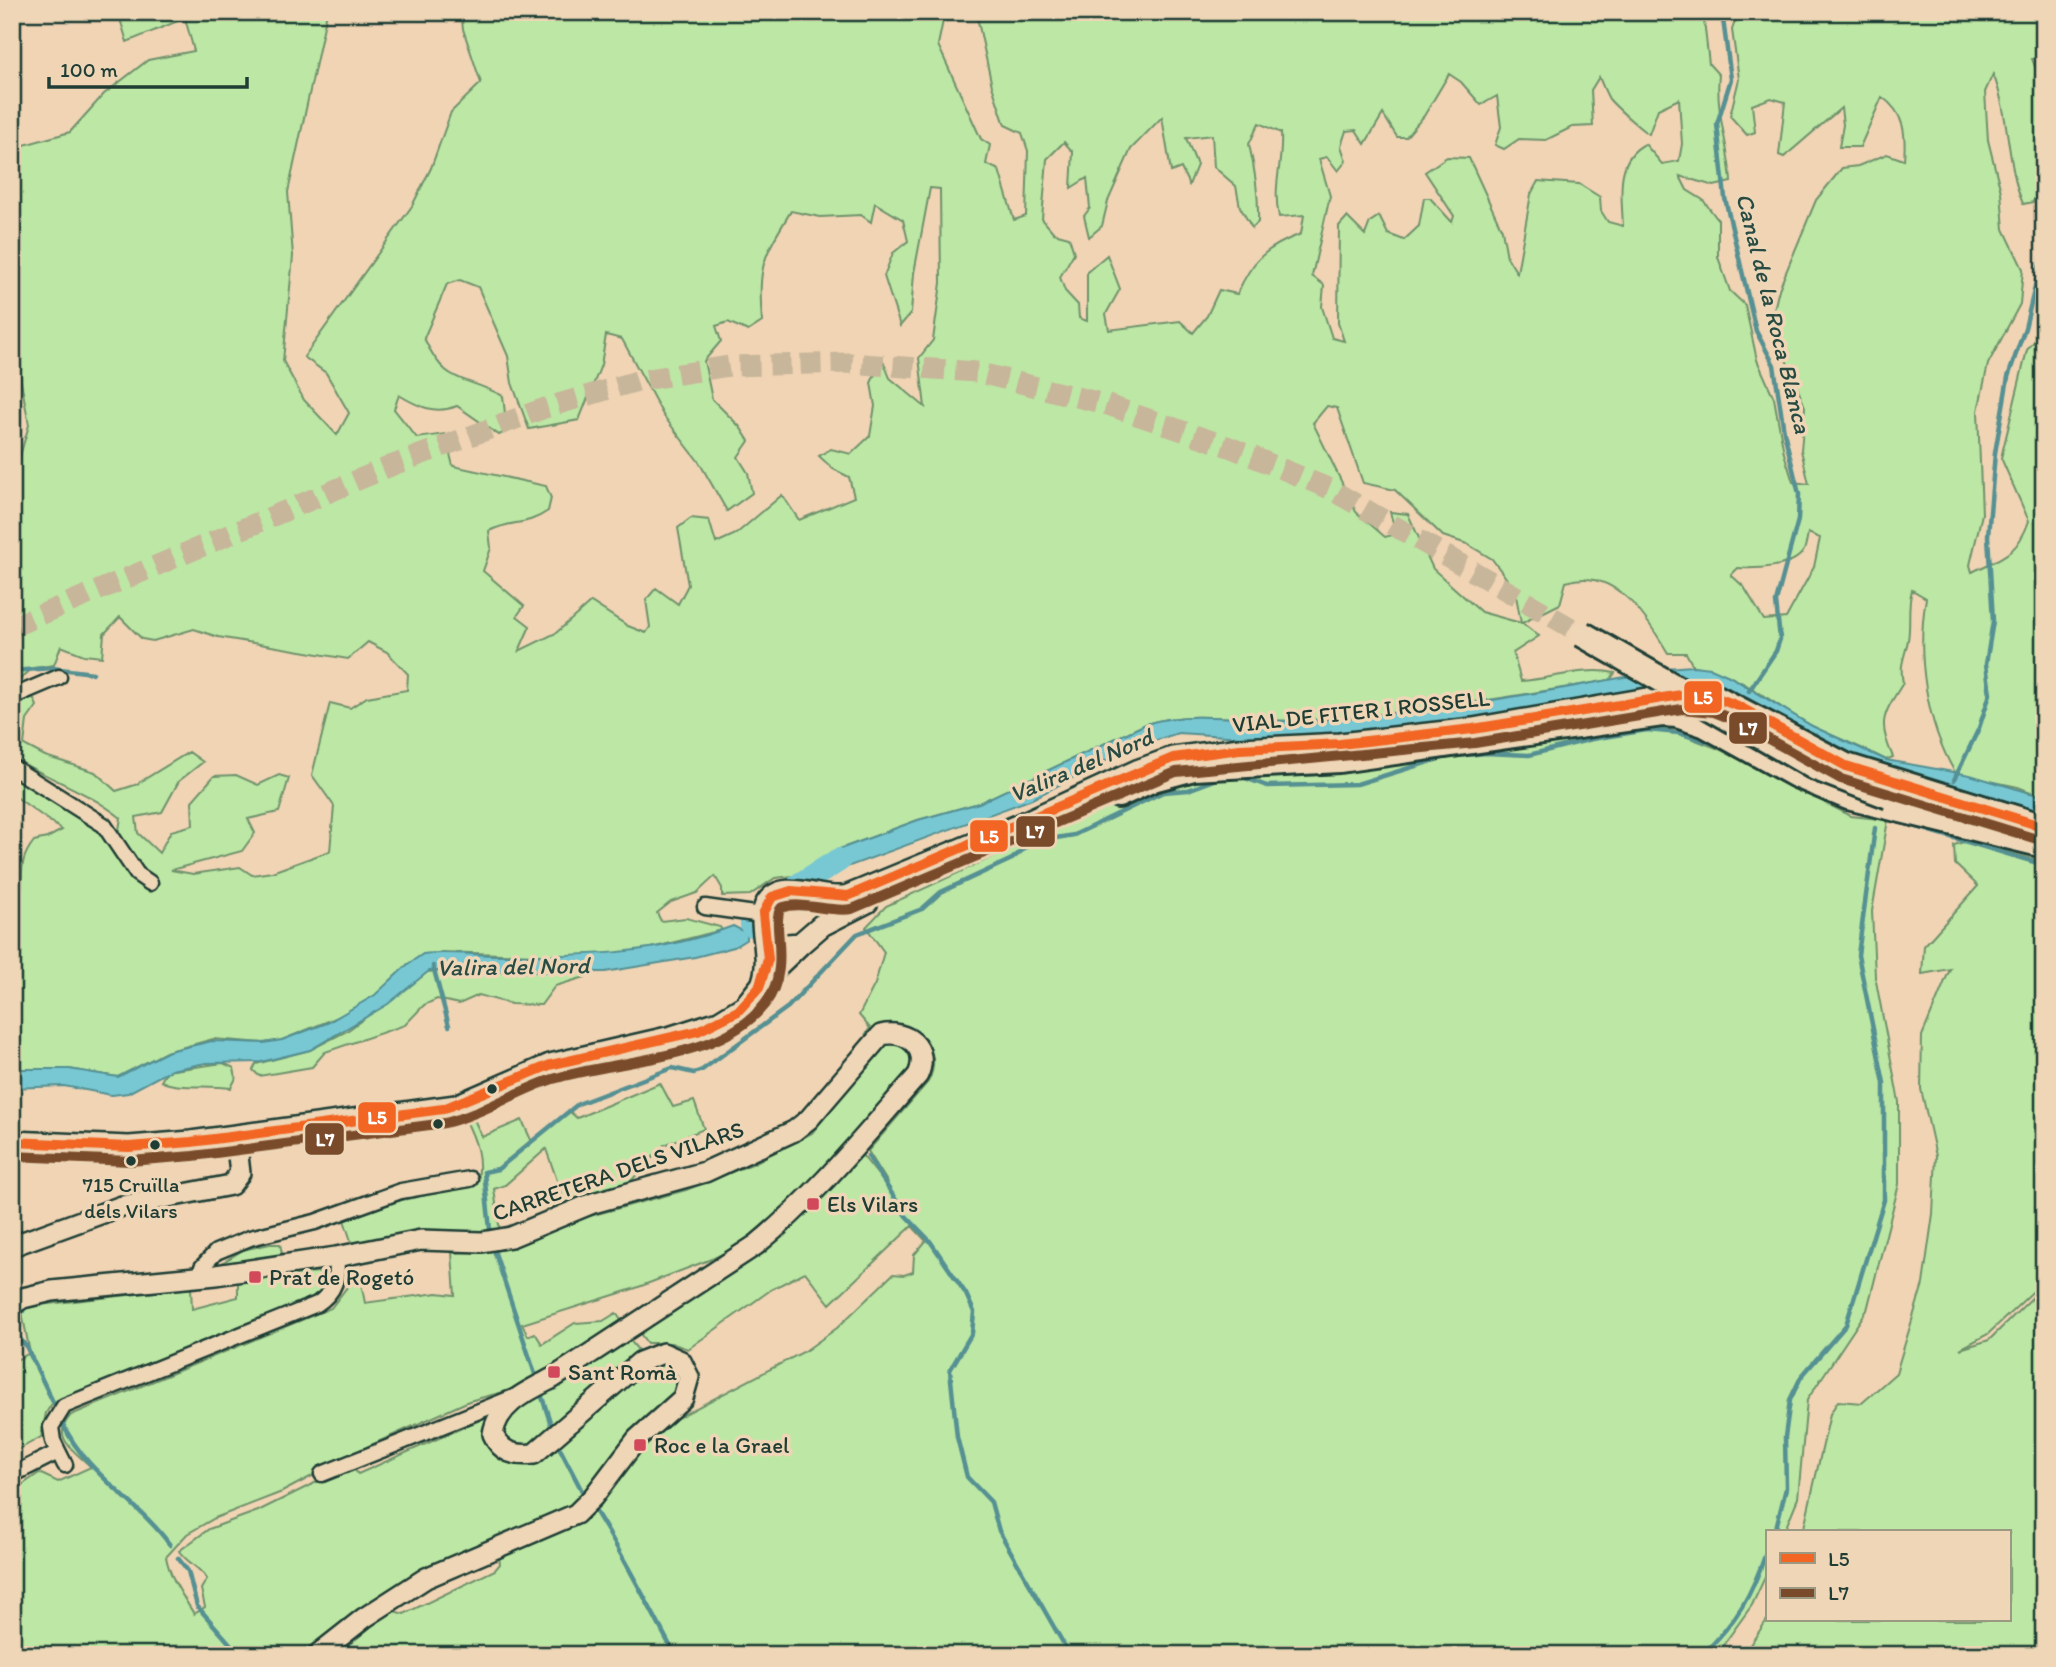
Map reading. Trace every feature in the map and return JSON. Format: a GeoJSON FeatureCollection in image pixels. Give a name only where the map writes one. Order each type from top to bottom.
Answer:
{"type":"FeatureCollection","features":[{"type":"Feature","properties":{"kind":"highway"},"geometry":{"type":"LineString","coordinates":[[1582,634],[1816,768],[1889,796],[2044,845]]}},
{"type":"Feature","properties":{"kind":"highway"},"geometry":{"type":"LineString","coordinates":[[1659,697],[1681,695],[1717,698],[1846,766],[2044,827]]}},
{"type":"Feature","properties":{"kind":"highway"},"geometry":{"type":"LineString","coordinates":[[1116,788],[1194,768],[1339,760],[1662,714],[1704,724],[1796,775],[1848,797],[2044,845]]}},
{"type":"Feature","properties":{"kind":"main road","name":"VIAL DE FITER I ROSSELL"},"geometry":{"type":"LineString","coordinates":[[871,893],[992,852],[1173,758],[1208,752],[1340,744],[1473,729],[1659,697]]}},
{"type":"Feature","properties":{"kind":"main road"},"geometry":{"type":"LineString","coordinates":[[761,987],[768,961],[764,907],[777,894],[794,891],[839,898],[871,893]]}},
{"type":"Feature","properties":{"kind":"main road"},"geometry":{"type":"LineString","coordinates":[[763,920],[766,933],[781,945],[807,938],[871,893]]}},
{"type":"Feature","properties":{"kind":"main road"},"geometry":{"type":"LineString","coordinates":[[12,1142],[129,1147],[236,1138],[456,1106],[550,1065],[672,1037],[719,1022],[746,1006],[817,924],[815,906],[803,894]]}},
{"type":"Feature","properties":{"kind":"street"},"geometry":{"type":"LineString","coordinates":[[12,697],[59,677]]}},
{"type":"Feature","properties":{"kind":"street"},"geometry":{"type":"LineString","coordinates":[[12,767],[104,825],[136,874],[150,883]]}},
{"type":"Feature","properties":{"kind":"street"},"geometry":{"type":"LineString","coordinates":[[705,907],[763,920]]}},
{"type":"Feature","properties":{"kind":"street","name":"CARRETERA DELS VILARS"},"geometry":{"type":"LineString","coordinates":[[12,1305],[23,1298],[52,1291],[201,1277],[335,1257],[421,1240],[498,1241],[593,1203],[705,1172],[794,1131],[809,1119],[881,1035],[900,1034],[915,1043],[922,1059],[918,1075],[836,1169],[786,1220],[756,1245],[553,1378],[509,1403],[494,1424],[493,1434],[498,1444],[515,1455],[534,1454],[555,1439],[646,1359],[663,1353],[674,1355],[686,1367],[690,1377],[683,1398],[637,1439],[593,1497],[576,1514],[426,1578],[364,1618],[317,1655]]}},
{"type":"Feature","properties":{"kind":"street"},"geometry":{"type":"LineString","coordinates":[[12,1246],[122,1206],[232,1185],[240,1172],[236,1138]]}},
{"type":"Feature","properties":{"kind":"street"},"geometry":{"type":"LineString","coordinates":[[201,1277],[202,1267],[216,1252],[250,1238],[315,1222],[401,1191],[470,1179]]}},
{"type":"Feature","properties":{"kind":"street"},"geometry":{"type":"LineString","coordinates":[[12,1475],[61,1458],[51,1427],[64,1406],[317,1304],[331,1293],[334,1286],[335,1257]]}},
{"type":"Feature","properties":{"kind":"street"},"geometry":{"type":"LineString","coordinates":[[322,1474],[522,1394]]}},
{"type":"Feature","properties":{"kind":"green space"},"geometry":{"type":"Polygon","coordinates":[[[118,12],[327,12],[288,192],[293,256],[283,361],[304,400],[337,435],[349,413],[326,373],[304,357],[412,206],[431,168],[451,112],[481,83],[463,29],[461,12],[941,12],[944,16],[938,45],[981,139],[990,145],[986,164],[999,170],[1014,220],[1026,216],[1028,151],[1022,133],[1005,125],[992,86],[976,12],[1703,12],[1709,64],[1719,75],[1719,102],[1731,182],[1714,186],[1680,176],[1687,190],[1703,200],[1718,220],[1718,257],[1730,291],[1745,305],[1757,360],[1774,398],[1784,453],[1793,482],[1809,484],[1801,450],[1805,407],[1771,322],[1779,289],[1816,200],[1842,168],[1858,166],[1887,154],[1904,160],[1904,133],[1900,117],[1882,97],[1860,147],[1839,147],[1843,125],[1841,108],[1784,157],[1779,155],[1785,102],[1771,98],[1752,105],[1755,132],[1747,135],[1730,116],[1739,79],[1732,30],[1738,12],[2044,12],[2044,56],[2032,59],[2044,88],[2044,178],[2033,202],[2023,204],[2018,188],[1993,74],[1985,92],[1988,140],[2001,192],[2004,229],[2023,269],[2020,304],[1988,364],[1978,411],[1982,514],[1970,565],[1972,572],[2008,554],[2019,541],[2029,521],[2001,458],[2027,350],[2044,329],[2044,797],[2018,787],[1956,774],[1937,733],[1926,689],[1922,643],[1926,598],[1912,590],[1908,640],[1902,665],[1903,683],[1884,719],[1885,735],[1893,757],[1886,760],[1812,726],[1740,682],[1709,669],[1693,666],[1686,653],[1668,653],[1650,624],[1627,598],[1599,581],[1583,579],[1566,582],[1560,604],[1522,623],[1539,636],[1513,653],[1521,681],[1592,671],[1615,673],[1610,680],[1385,714],[1289,721],[1206,717],[1166,719],[1146,724],[979,803],[918,820],[840,849],[802,875],[775,878],[750,895],[722,896],[722,888],[715,876],[697,893],[671,902],[657,913],[661,921],[686,918],[720,927],[722,930],[632,953],[569,956],[441,952],[408,964],[376,995],[343,1015],[282,1040],[264,1043],[213,1039],[166,1052],[118,1077],[69,1069],[12,1069],[12,907],[19,904],[23,864],[28,849],[34,841],[62,830],[12,794],[12,776],[117,841],[121,818],[81,792],[12,757],[12,707],[33,697],[37,706],[27,720],[24,745],[45,756],[95,772],[116,791],[135,785],[189,752],[203,762],[179,781],[162,812],[136,817],[138,833],[159,853],[171,831],[193,825],[192,801],[214,776],[236,775],[258,785],[279,775],[289,778],[279,812],[248,819],[255,833],[242,851],[171,870],[193,874],[240,867],[252,875],[272,872],[330,851],[334,806],[312,775],[330,703],[350,708],[367,697],[407,690],[408,674],[387,652],[368,642],[348,659],[218,637],[194,629],[153,641],[142,639],[120,617],[104,634],[102,657],[84,655],[61,646],[54,665],[33,668],[12,686],[12,465],[17,466],[29,425],[13,338],[18,165],[24,145],[70,132],[104,94],[148,60],[194,51],[185,18],[127,42],[118,12]],[[1449,74],[1424,116],[1406,137],[1397,137],[1383,114],[1365,144],[1356,130],[1346,131],[1341,146],[1346,161],[1338,171],[1327,157],[1319,159],[1330,196],[1312,276],[1324,285],[1322,307],[1332,338],[1344,341],[1338,323],[1339,226],[1347,217],[1365,235],[1370,222],[1379,216],[1388,234],[1404,240],[1419,226],[1424,198],[1430,198],[1452,222],[1454,216],[1425,172],[1447,157],[1469,158],[1502,230],[1507,257],[1517,273],[1531,194],[1538,181],[1579,184],[1600,197],[1601,211],[1608,222],[1623,226],[1621,192],[1628,159],[1645,144],[1662,164],[1679,161],[1682,144],[1679,99],[1658,109],[1649,134],[1609,99],[1599,77],[1591,90],[1593,126],[1572,127],[1546,140],[1519,139],[1504,149],[1495,145],[1501,127],[1497,96],[1481,105],[1461,82],[1449,74]],[[1162,117],[1131,149],[1108,201],[1102,226],[1089,237],[1084,216],[1090,208],[1087,178],[1071,188],[1073,152],[1064,142],[1047,159],[1042,219],[1054,233],[1069,237],[1074,253],[1060,277],[1065,291],[1078,305],[1079,318],[1087,321],[1087,272],[1107,255],[1120,289],[1106,314],[1109,330],[1180,321],[1193,333],[1207,316],[1219,290],[1237,294],[1248,272],[1262,256],[1278,244],[1301,234],[1304,215],[1279,217],[1277,185],[1281,133],[1259,123],[1249,144],[1258,202],[1258,222],[1252,228],[1240,207],[1236,186],[1214,167],[1212,135],[1186,138],[1197,165],[1189,185],[1181,168],[1171,172],[1162,117]],[[930,188],[914,273],[911,313],[900,326],[884,276],[893,253],[908,241],[903,220],[875,203],[871,222],[861,215],[820,217],[791,211],[764,263],[761,287],[762,322],[748,331],[728,322],[716,326],[721,341],[704,361],[712,399],[740,427],[749,441],[738,457],[748,473],[752,493],[727,511],[699,462],[663,415],[622,339],[606,335],[601,365],[579,420],[529,429],[512,383],[508,356],[478,287],[460,280],[447,284],[424,338],[432,353],[448,372],[503,396],[507,431],[499,435],[457,406],[434,409],[419,406],[399,395],[394,409],[417,438],[445,434],[453,466],[546,486],[551,498],[548,511],[532,519],[489,531],[491,548],[483,571],[524,606],[517,616],[530,626],[519,651],[556,633],[591,602],[628,626],[646,633],[650,627],[646,600],[656,588],[678,604],[688,585],[678,528],[691,518],[709,520],[716,543],[736,534],[782,495],[799,520],[854,497],[849,477],[833,469],[819,456],[831,449],[851,454],[870,436],[875,406],[871,383],[882,358],[890,378],[925,407],[919,358],[933,340],[941,283],[940,189],[930,188]],[[1327,406],[1313,423],[1356,512],[1385,537],[1396,534],[1390,512],[1408,514],[1433,569],[1481,612],[1521,623],[1515,590],[1492,559],[1467,544],[1443,536],[1395,490],[1363,483],[1337,408],[1327,406]],[[1808,533],[1804,550],[1792,561],[1764,567],[1738,568],[1731,575],[1744,587],[1764,620],[1786,618],[1814,567],[1820,538],[1808,533]]]}},
{"type":"Feature","properties":{"kind":"green space"},"geometry":{"type":"Polygon","coordinates":[[[1654,724],[1719,749],[1851,816],[1888,820],[1872,911],[1875,976],[1899,1102],[1899,1184],[1867,1310],[1807,1400],[1798,1498],[1785,1530],[1766,1530],[1766,1575],[1752,1605],[1716,1655],[336,1655],[388,1613],[394,1611],[404,1614],[495,1570],[500,1564],[499,1557],[579,1523],[597,1508],[636,1454],[677,1418],[805,1351],[837,1328],[893,1274],[913,1272],[914,1255],[926,1241],[912,1226],[830,1304],[805,1272],[772,1289],[688,1349],[671,1343],[647,1343],[639,1332],[784,1236],[862,1155],[886,1185],[888,1183],[868,1151],[928,1082],[933,1067],[932,1054],[917,1033],[892,1025],[865,1035],[870,1028],[859,1015],[875,984],[884,952],[866,927],[886,906],[1141,789],[1165,781],[1654,724]]]}},
{"type":"Feature","properties":{"kind":"green space"},"geometry":{"type":"Polygon","coordinates":[[[1967,841],[2044,862],[2044,1281],[1988,1334],[1960,1349],[1989,1340],[2044,1286],[2044,1655],[1743,1655],[1766,1621],[2010,1622],[2010,1530],[1803,1530],[1830,1414],[1838,1401],[1862,1403],[1896,1373],[1923,1284],[1933,1214],[1936,1156],[1921,1089],[1922,1036],[1950,969],[1922,974],[1924,946],[1978,886],[1955,864],[1954,845],[1967,841]]]}},
{"type":"Feature","properties":{"kind":"green space"},"geometry":{"type":"Polygon","coordinates":[[[450,969],[583,971],[585,977],[555,986],[541,1005],[511,1004],[479,995],[459,1004],[437,999],[424,1005],[405,1025],[325,1052],[312,1067],[259,1076],[253,1070],[256,1064],[310,1050],[347,1031],[427,972],[450,969]]]}},
{"type":"Feature","properties":{"kind":"green space"},"geometry":{"type":"Polygon","coordinates":[[[899,1041],[912,1052],[914,1062],[908,1073],[831,1164],[747,1242],[714,1258],[636,1288],[522,1324],[528,1336],[535,1333],[542,1344],[575,1323],[603,1321],[616,1313],[623,1323],[526,1386],[469,1401],[369,1446],[282,1492],[215,1518],[187,1534],[166,1557],[174,1580],[194,1614],[205,1607],[201,1589],[207,1579],[179,1551],[209,1529],[258,1511],[351,1465],[358,1474],[489,1416],[486,1431],[538,1462],[641,1371],[659,1363],[674,1368],[681,1378],[676,1393],[625,1437],[577,1503],[317,1643],[307,1655],[12,1655],[12,1497],[22,1485],[39,1473],[58,1482],[91,1467],[64,1437],[65,1423],[71,1415],[331,1308],[347,1287],[350,1271],[358,1269],[365,1303],[437,1293],[455,1295],[452,1253],[501,1250],[564,1223],[686,1190],[752,1164],[812,1133],[883,1045],[899,1041]]]}},
{"type":"Feature","properties":{"kind":"green space"},"geometry":{"type":"Polygon","coordinates":[[[223,1063],[234,1068],[236,1078],[231,1088],[176,1085],[161,1081],[167,1071],[223,1063]]]}},
{"type":"Feature","properties":{"kind":"green space"},"geometry":{"type":"Polygon","coordinates":[[[660,1083],[673,1107],[694,1101],[704,1129],[664,1145],[631,1181],[566,1206],[546,1149],[505,1185],[494,1189],[500,1232],[484,1235],[436,1231],[352,1244],[343,1217],[382,1204],[477,1185],[477,1150],[464,1117],[472,1115],[482,1137],[522,1120],[531,1140],[513,1156],[569,1111],[577,1118],[660,1083]]]}},
{"type":"Feature","properties":{"kind":"green space"},"geometry":{"type":"Polygon","coordinates":[[[280,1244],[283,1258],[217,1266],[243,1250],[280,1244]]]}},
{"type":"Feature","properties":{"kind":"green space"},"geometry":{"type":"Polygon","coordinates":[[[317,1272],[323,1276],[319,1298],[255,1321],[51,1405],[46,1413],[41,1437],[14,1452],[17,1462],[12,1465],[12,1362],[30,1353],[21,1307],[191,1288],[192,1309],[238,1297],[238,1283],[317,1272]]]}},
{"type":"Feature","properties":{"kind":"green space"},"geometry":{"type":"Polygon","coordinates":[[[629,1339],[638,1350],[565,1423],[532,1443],[517,1447],[504,1437],[502,1430],[511,1411],[629,1339]]]}},
{"type":"Feature","properties":{"kind":"water"},"geometry":{"type":"Polygon","coordinates":[[[1664,668],[1711,668],[1729,676],[1812,726],[1886,760],[1970,775],[2044,797],[2044,817],[1994,796],[1965,793],[1882,773],[1691,686],[1664,668]]]}},
{"type":"Feature","properties":{"kind":"water"},"geometry":{"type":"Polygon","coordinates":[[[1630,676],[1652,688],[1419,727],[1290,740],[1178,733],[1126,750],[1032,799],[833,872],[820,884],[802,875],[840,849],[918,820],[979,803],[1146,724],[1166,719],[1206,717],[1310,721],[1350,718],[1471,703],[1630,676]]]}},
{"type":"Feature","properties":{"kind":"water"},"geometry":{"type":"Polygon","coordinates":[[[733,926],[747,933],[747,939],[734,947],[695,957],[605,972],[429,971],[388,1004],[310,1050],[261,1062],[206,1063],[171,1070],[128,1093],[112,1095],[64,1086],[12,1088],[12,1069],[69,1069],[118,1077],[169,1051],[212,1041],[264,1043],[282,1040],[327,1023],[375,995],[408,964],[423,954],[559,955],[617,952],[675,943],[733,926]]]}},
{"type":"Feature","properties":{"kind":"waterway","name":"Canal de la Roca Blanca"},"geometry":{"type":"LineString","coordinates":[[1722,12],[1731,79],[1717,124],[1725,198],[1756,331],[1774,365],[1784,432],[1799,494],[1798,520],[1776,602],[1780,639],[1776,651],[1749,691]]}},
{"type":"Feature","properties":{"kind":"waterway"},"geometry":{"type":"LineString","coordinates":[[1954,780],[1979,728],[1990,694],[1986,664],[1993,621],[1988,536],[1995,453],[2008,377],[2025,328],[2044,249]]}},
{"type":"Feature","properties":{"kind":"waterway"},"geometry":{"type":"LineString","coordinates":[[12,671],[52,668],[93,673]]}},
{"type":"Feature","properties":{"kind":"waterway"},"geometry":{"type":"LineString","coordinates":[[1242,777],[1267,786],[1357,784],[1445,757],[1486,753],[1529,755],[1592,739],[1647,730],[1679,733],[1712,743]]}},
{"type":"Feature","properties":{"kind":"waterway"},"geometry":{"type":"LineString","coordinates":[[490,1230],[484,1172],[498,1169],[578,1104],[672,1068],[694,1073],[702,1070],[788,1007],[857,934],[922,909],[941,892],[1012,859],[1032,842],[1074,835],[1163,792],[1188,790],[1223,777]]}},
{"type":"Feature","properties":{"kind":"waterway"},"geometry":{"type":"LineString","coordinates":[[1914,826],[2044,865]]}},
{"type":"Feature","properties":{"kind":"waterway"},"geometry":{"type":"LineString","coordinates":[[1776,1530],[1786,1488],[1785,1437],[1790,1400],[1801,1377],[1846,1325],[1884,1200],[1884,1083],[1858,955],[1875,828]]}},
{"type":"Feature","properties":{"kind":"waterway","name":"Valira del Nord"},"geometry":{"type":"LineString","coordinates":[[752,925],[780,897],[839,860]]}},
{"type":"Feature","properties":{"kind":"waterway"},"geometry":{"type":"LineString","coordinates":[[433,966],[449,1026]]}},
{"type":"Feature","properties":{"kind":"waterway"},"geometry":{"type":"LineString","coordinates":[[868,1156],[906,1216],[930,1241],[966,1294],[974,1312],[972,1333],[950,1370],[957,1437],[967,1477],[991,1502],[999,1531],[1070,1655]]}},
{"type":"Feature","properties":{"kind":"waterway"},"geometry":{"type":"LineString","coordinates":[[495,1253],[535,1374]]}},
{"type":"Feature","properties":{"kind":"waterway"},"geometry":{"type":"LineString","coordinates":[[12,1325],[23,1311]]}},
{"type":"Feature","properties":{"kind":"waterway"},"geometry":{"type":"LineString","coordinates":[[12,1329],[26,1346],[53,1402]]}},
{"type":"Feature","properties":{"kind":"waterway"},"geometry":{"type":"LineString","coordinates":[[542,1397],[553,1431]]}},
{"type":"Feature","properties":{"kind":"waterway"},"geometry":{"type":"LineString","coordinates":[[63,1424],[85,1458],[170,1545]]}},
{"type":"Feature","properties":{"kind":"waterway"},"geometry":{"type":"LineString","coordinates":[[557,1443],[582,1491]]}},
{"type":"Feature","properties":{"kind":"waterway"},"geometry":{"type":"LineString","coordinates":[[596,1512],[675,1655]]}},
{"type":"Feature","properties":{"kind":"waterway"},"geometry":{"type":"LineString","coordinates":[[1702,1655],[1725,1631],[1742,1607],[1766,1553]]}},
{"type":"Feature","properties":{"kind":"waterway"},"geometry":{"type":"LineString","coordinates":[[178,1558],[188,1571],[197,1606],[240,1655]]}},
{"type":"Feature","properties":{"kind":"tunnel"},"geometry":{"type":"LineString","coordinates":[[12,627],[393,465],[545,408],[637,381],[729,366],[848,363],[976,372],[1105,404],[1232,448],[1330,489],[1582,634]]}},
{"type":"Feature","properties":{"kind":"transit line","name":"L5"},"geometry":{"type":"LineString","coordinates":[[12,1142],[129,1147],[191,1142],[443,1109],[550,1065],[698,1031],[738,1011],[759,988],[768,959],[763,914],[772,897],[791,891],[848,896],[1173,758],[1240,749],[1340,744],[1473,729],[1681,695],[1717,698],[1738,706],[1846,766],[2044,827]]}},
{"type":"Feature","properties":{"kind":"transit line","name":"L7"},"geometry":{"type":"LineString","coordinates":[[12,1156],[130,1161],[193,1156],[445,1123],[473,1114],[553,1079],[695,1048],[746,1023],[765,1004],[778,976],[778,915],[781,908],[798,905],[852,909],[1176,772],[1475,743],[1682,709],[1714,712],[1732,719],[1841,779],[2040,840]]}},
{"type":"Feature","properties":{"kind":"place","name":"715 Cruïlla dels Vilars"},"geometry":{"type":"Point","coordinates":[131,1161]}},
{"type":"Feature","properties":{"kind":"place","name":"Els Vilars"},"geometry":{"type":"Point","coordinates":[813,1204]}},
{"type":"Feature","properties":{"kind":"place","name":"Prat de Rogetó"},"geometry":{"type":"Point","coordinates":[255,1277]}},
{"type":"Feature","properties":{"kind":"place","name":"Sant Romà"},"geometry":{"type":"Point","coordinates":[554,1372]}},
{"type":"Feature","properties":{"kind":"place","name":"Roc e la Grael"},"geometry":{"type":"Point","coordinates":[640,1445]}}]}
